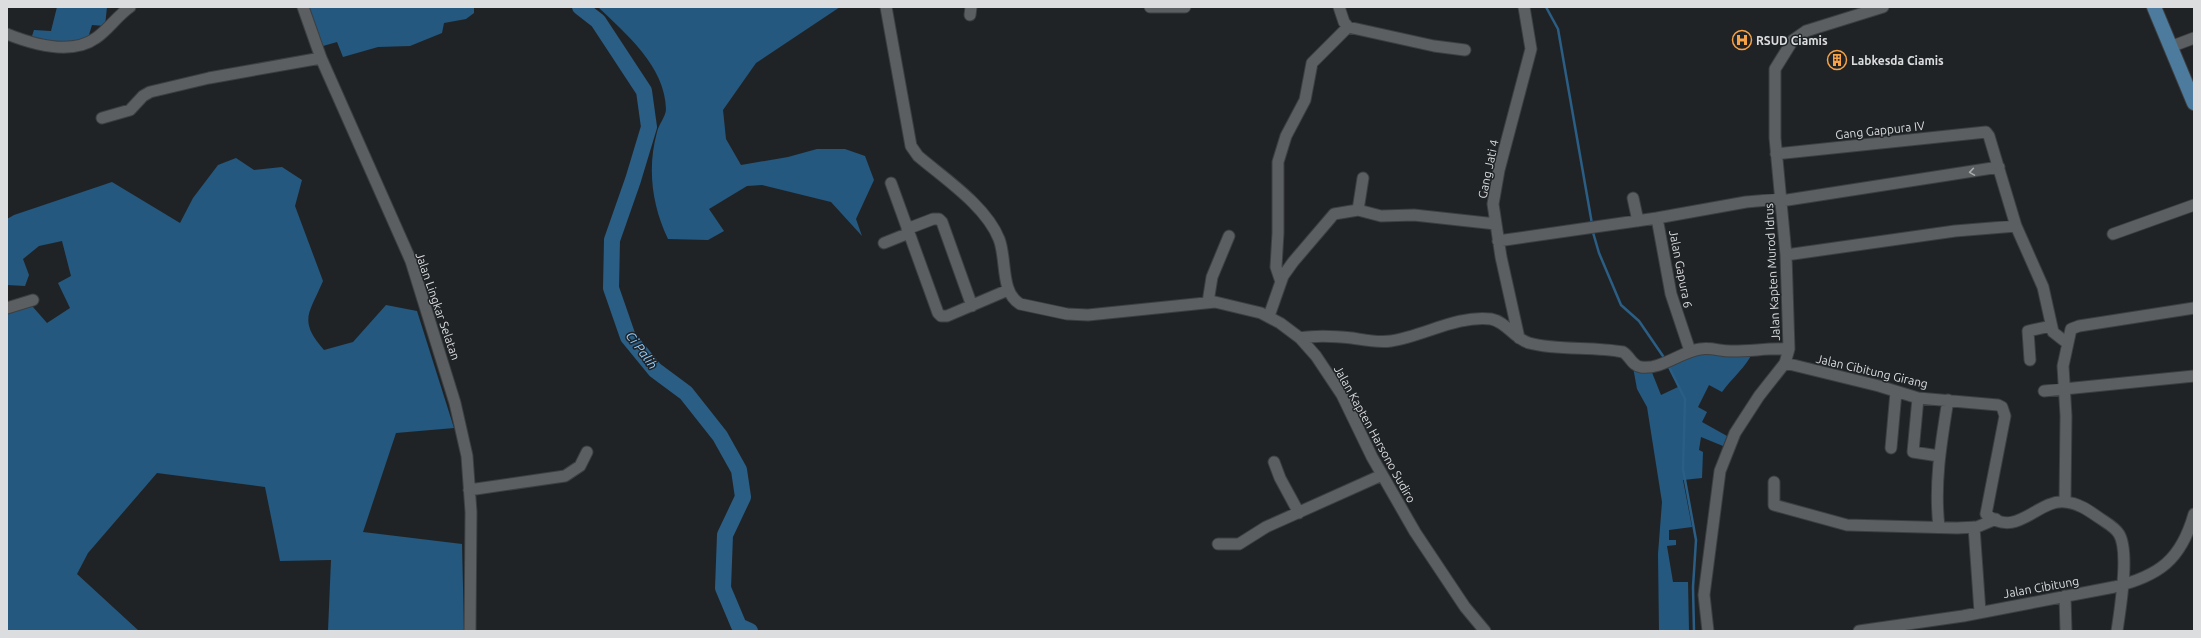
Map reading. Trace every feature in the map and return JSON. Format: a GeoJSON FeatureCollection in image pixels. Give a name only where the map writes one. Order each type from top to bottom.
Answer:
{"type":"FeatureCollection","features":[{"type":"Feature","properties":{"kind":"main road"},"geometry":{"type":"LineString","coordinates":[[2154,7],[2194,103]]}},
{"type":"Feature","properties":{"kind":"street"},"geometry":{"type":"LineString","coordinates":[[7,34],[60,47],[75,47],[98,37],[117,16],[130,7]]}},
{"type":"Feature","properties":{"kind":"street","name":"Jalan Lingkar Selatan"},"geometry":{"type":"LineString","coordinates":[[303,7],[321,58],[410,262],[448,378],[463,432],[469,490],[471,551],[470,631]]}},
{"type":"Feature","properties":{"kind":"street"},"geometry":{"type":"LineString","coordinates":[[886,7],[911,146],[918,156],[988,219],[1000,240],[1008,290],[947,316],[941,316],[938,313],[890,183]]}},
{"type":"Feature","properties":{"kind":"street"},"geometry":{"type":"LineString","coordinates":[[1150,7],[1185,7]]}},
{"type":"Feature","properties":{"kind":"street"},"geometry":{"type":"LineString","coordinates":[[1339,7],[1348,27]]}},
{"type":"Feature","properties":{"kind":"street","name":"Gang Jati 4"},"geometry":{"type":"LineString","coordinates":[[1519,338],[1498,241],[1493,204],[1499,170],[1531,49],[1524,7]]}},
{"type":"Feature","properties":{"kind":"street","name":"Jalan Kapten Murod Idrus"},"geometry":{"type":"LineString","coordinates":[[1708,631],[1704,610],[1704,595],[1720,471],[1735,433],[1759,396],[1785,363],[1789,349],[1786,254],[1776,154],[1775,69],[1793,40],[1806,31],[1883,7]]}},
{"type":"Feature","properties":{"kind":"street"},"geometry":{"type":"LineString","coordinates":[[1348,27],[1434,46],[1465,50]]}},
{"type":"Feature","properties":{"kind":"street"},"geometry":{"type":"LineString","coordinates":[[1281,282],[1276,267],[1278,233],[1278,162],[1286,136],[1305,100],[1312,62],[1348,27]]}},
{"type":"Feature","properties":{"kind":"street"},"geometry":{"type":"LineString","coordinates":[[2170,47],[2194,38]]}},
{"type":"Feature","properties":{"kind":"street"},"geometry":{"type":"LineString","coordinates":[[102,118],[130,110],[150,92],[210,78],[321,58]]}},
{"type":"Feature","properties":{"kind":"street","name":"Gang Gappura IV"},"geometry":{"type":"LineString","coordinates":[[1776,154],[1986,132],[1989,136],[1998,167]]}},
{"type":"Feature","properties":{"kind":"street"},"geometry":{"type":"LineString","coordinates":[[1998,167],[2016,226],[2043,287],[2054,335],[2068,343]]}},
{"type":"Feature","properties":{"kind":"street","name":"Jalan Gapura 6"},"geometry":{"type":"LineString","coordinates":[[1690,351],[1670,294],[1658,218],[1746,202],[1781,200],[1998,167]]}},
{"type":"Feature","properties":{"kind":"street"},"geometry":{"type":"LineString","coordinates":[[1358,210],[1363,178]]}},
{"type":"Feature","properties":{"kind":"street"},"geometry":{"type":"LineString","coordinates":[[1633,198],[1638,222]]}},
{"type":"Feature","properties":{"kind":"street"},"geometry":{"type":"LineString","coordinates":[[2113,234],[2194,205]]}},
{"type":"Feature","properties":{"kind":"street"},"geometry":{"type":"LineString","coordinates":[[1269,316],[1287,269],[1334,214],[1358,210],[1376,215],[1414,215],[1496,224]]}},
{"type":"Feature","properties":{"kind":"street"},"geometry":{"type":"LineString","coordinates":[[1498,241],[1658,218]]}},
{"type":"Feature","properties":{"kind":"street"},"geometry":{"type":"LineString","coordinates":[[884,243],[933,219],[939,220],[972,306]]}},
{"type":"Feature","properties":{"kind":"street"},"geometry":{"type":"LineString","coordinates":[[1786,254],[1955,231],[2016,226]]}},
{"type":"Feature","properties":{"kind":"street"},"geometry":{"type":"LineString","coordinates":[[1208,302],[1212,277],[1229,236]]}},
{"type":"Feature","properties":{"kind":"street","name":"Jalan Kapten Harsono Sudiro"},"geometry":{"type":"LineString","coordinates":[[1008,290],[1014,301],[1020,304],[1067,314],[1088,315],[1208,302],[1228,304],[1269,316],[1300,338],[1316,356],[1342,395],[1382,475],[1415,532],[1465,607],[1485,631]]}},
{"type":"Feature","properties":{"kind":"street"},"geometry":{"type":"LineString","coordinates":[[7,308],[33,300]]}},
{"type":"Feature","properties":{"kind":"street"},"geometry":{"type":"LineString","coordinates":[[2064,502],[2066,416],[2063,366],[2071,330],[2075,327],[2194,308]]}},
{"type":"Feature","properties":{"kind":"street"},"geometry":{"type":"LineString","coordinates":[[1300,338],[1329,336],[1379,342],[1391,341],[1411,337],[1459,321],[1476,319],[1501,322],[1519,338],[1538,344],[1622,352],[1635,365],[1642,368],[1667,361],[1690,351],[1717,348],[1731,351],[1789,349]]}},
{"type":"Feature","properties":{"kind":"street"},"geometry":{"type":"LineString","coordinates":[[2030,360],[2028,332],[2051,326]]}},
{"type":"Feature","properties":{"kind":"street","name":"Jalan Cibitung Girang"},"geometry":{"type":"LineString","coordinates":[[1785,363],[1918,398],[1998,405],[2004,408],[2005,416],[1986,510],[1987,515],[1996,519]]}},
{"type":"Feature","properties":{"kind":"street"},"geometry":{"type":"LineString","coordinates":[[2044,390],[2194,376]]}},
{"type":"Feature","properties":{"kind":"street"},"geometry":{"type":"LineString","coordinates":[[1890,448],[1896,392]]}},
{"type":"Feature","properties":{"kind":"street"},"geometry":{"type":"LineString","coordinates":[[1918,398],[1913,452],[1939,456]]}},
{"type":"Feature","properties":{"kind":"street"},"geometry":{"type":"LineString","coordinates":[[1939,527],[1936,496],[1939,456],[1948,400]]}},
{"type":"Feature","properties":{"kind":"street"},"geometry":{"type":"LineString","coordinates":[[469,490],[565,476],[580,466],[587,452]]}},
{"type":"Feature","properties":{"kind":"street"},"geometry":{"type":"LineString","coordinates":[[1274,462],[1280,478],[1299,513]]}},
{"type":"Feature","properties":{"kind":"street"},"geometry":{"type":"LineString","coordinates":[[1218,544],[1236,545],[1266,527],[1382,475]]}},
{"type":"Feature","properties":{"kind":"street"},"geometry":{"type":"LineString","coordinates":[[1774,482],[1774,505],[1833,523],[1847,525],[1974,527],[1996,519],[2010,523],[2019,521],[2049,505],[2064,502],[2083,507],[2119,534],[2123,545],[2122,585],[2117,631]]}},
{"type":"Feature","properties":{"kind":"street","name":"Jalan Cibitung"},"geometry":{"type":"LineString","coordinates":[[1859,631],[1980,612],[2122,585],[2143,578],[2162,567],[2178,553],[2188,534],[2194,514]]}},
{"type":"Feature","properties":{"kind":"street"},"geometry":{"type":"LineString","coordinates":[[1974,527],[1980,612]]}},
{"type":"Feature","properties":{"kind":"street"},"geometry":{"type":"LineString","coordinates":[[2065,596],[2066,631]]}},
{"type":"Feature","properties":{"kind":"shaded area"},"geometry":{"type":"Polygon","coordinates":[[[57,7],[107,7],[105,26],[92,25],[88,38],[73,45],[31,39],[34,30],[51,31],[57,7]]]}},
{"type":"Feature","properties":{"kind":"shaded area"},"geometry":{"type":"Polygon","coordinates":[[[308,7],[474,7],[474,13],[466,19],[444,23],[442,33],[410,46],[378,47],[343,57],[337,42],[323,46],[308,7]]]}},
{"type":"Feature","properties":{"kind":"shaded area"},"geometry":{"type":"Polygon","coordinates":[[[598,7],[840,7],[756,63],[723,110],[726,139],[741,165],[788,157],[817,149],[845,149],[865,156],[874,180],[856,219],[862,236],[831,202],[762,185],[747,186],[709,209],[724,231],[708,240],[668,239],[658,213],[652,173],[652,160],[657,132],[666,112],[664,93],[659,79],[642,52],[632,40],[598,7]]]}},
{"type":"Feature","properties":{"kind":"shaded area"},"geometry":{"type":"Polygon","coordinates":[[[236,158],[254,170],[282,167],[302,180],[295,206],[323,281],[310,309],[308,317],[311,331],[324,350],[353,342],[386,305],[417,311],[454,428],[396,433],[363,532],[462,544],[464,631],[328,631],[331,560],[280,561],[265,487],[157,473],[88,553],[77,574],[139,631],[7,631],[7,303],[33,307],[47,323],[70,308],[58,283],[71,276],[62,241],[39,246],[23,259],[29,275],[25,286],[7,285],[7,219],[14,215],[112,182],[180,223],[193,198],[218,165],[236,158]]]}},
{"type":"Feature","properties":{"kind":"shaded area"},"geometry":{"type":"Polygon","coordinates":[[[1752,353],[1750,358],[1722,392],[1709,385],[1698,407],[1707,412],[1702,422],[1727,436],[1723,446],[1701,437],[1699,450],[1703,452],[1702,478],[1683,480],[1692,527],[1669,530],[1669,540],[1676,540],[1676,545],[1667,546],[1673,582],[1688,582],[1689,631],[1659,631],[1658,554],[1662,502],[1647,407],[1637,389],[1633,367],[1651,370],[1661,395],[1678,387],[1667,363],[1691,354],[1752,353]]]}},
{"type":"Feature","properties":{"kind":"waterway","name":"Ci Palih"},"geometry":{"type":"LineString","coordinates":[[580,7],[598,21],[644,91],[649,127],[633,180],[612,240],[611,288],[628,337],[655,370],[686,393],[720,436],[739,470],[743,497],[725,535],[723,588],[739,626],[750,631]]}},
{"type":"Feature","properties":{"kind":"waterway"},"geometry":{"type":"LineString","coordinates":[[1546,7],[1558,29],[1592,224]]}},
{"type":"Feature","properties":{"kind":"waterway"},"geometry":{"type":"LineString","coordinates":[[1592,229],[1599,253],[1621,305],[1639,321],[1665,359]]}},
{"type":"Feature","properties":{"kind":"waterway"},"geometry":{"type":"LineString","coordinates":[[1668,365],[1685,399],[1683,469],[1696,540],[1693,587],[1694,631]]}},
{"type":"Feature","properties":{"kind":"place","name":"RSUD Ciamis"},"geometry":{"type":"Point","coordinates":[1742,40]}},
{"type":"Feature","properties":{"kind":"place","name":"Labkesda Ciamis"},"geometry":{"type":"Point","coordinates":[1837,60]}}]}
